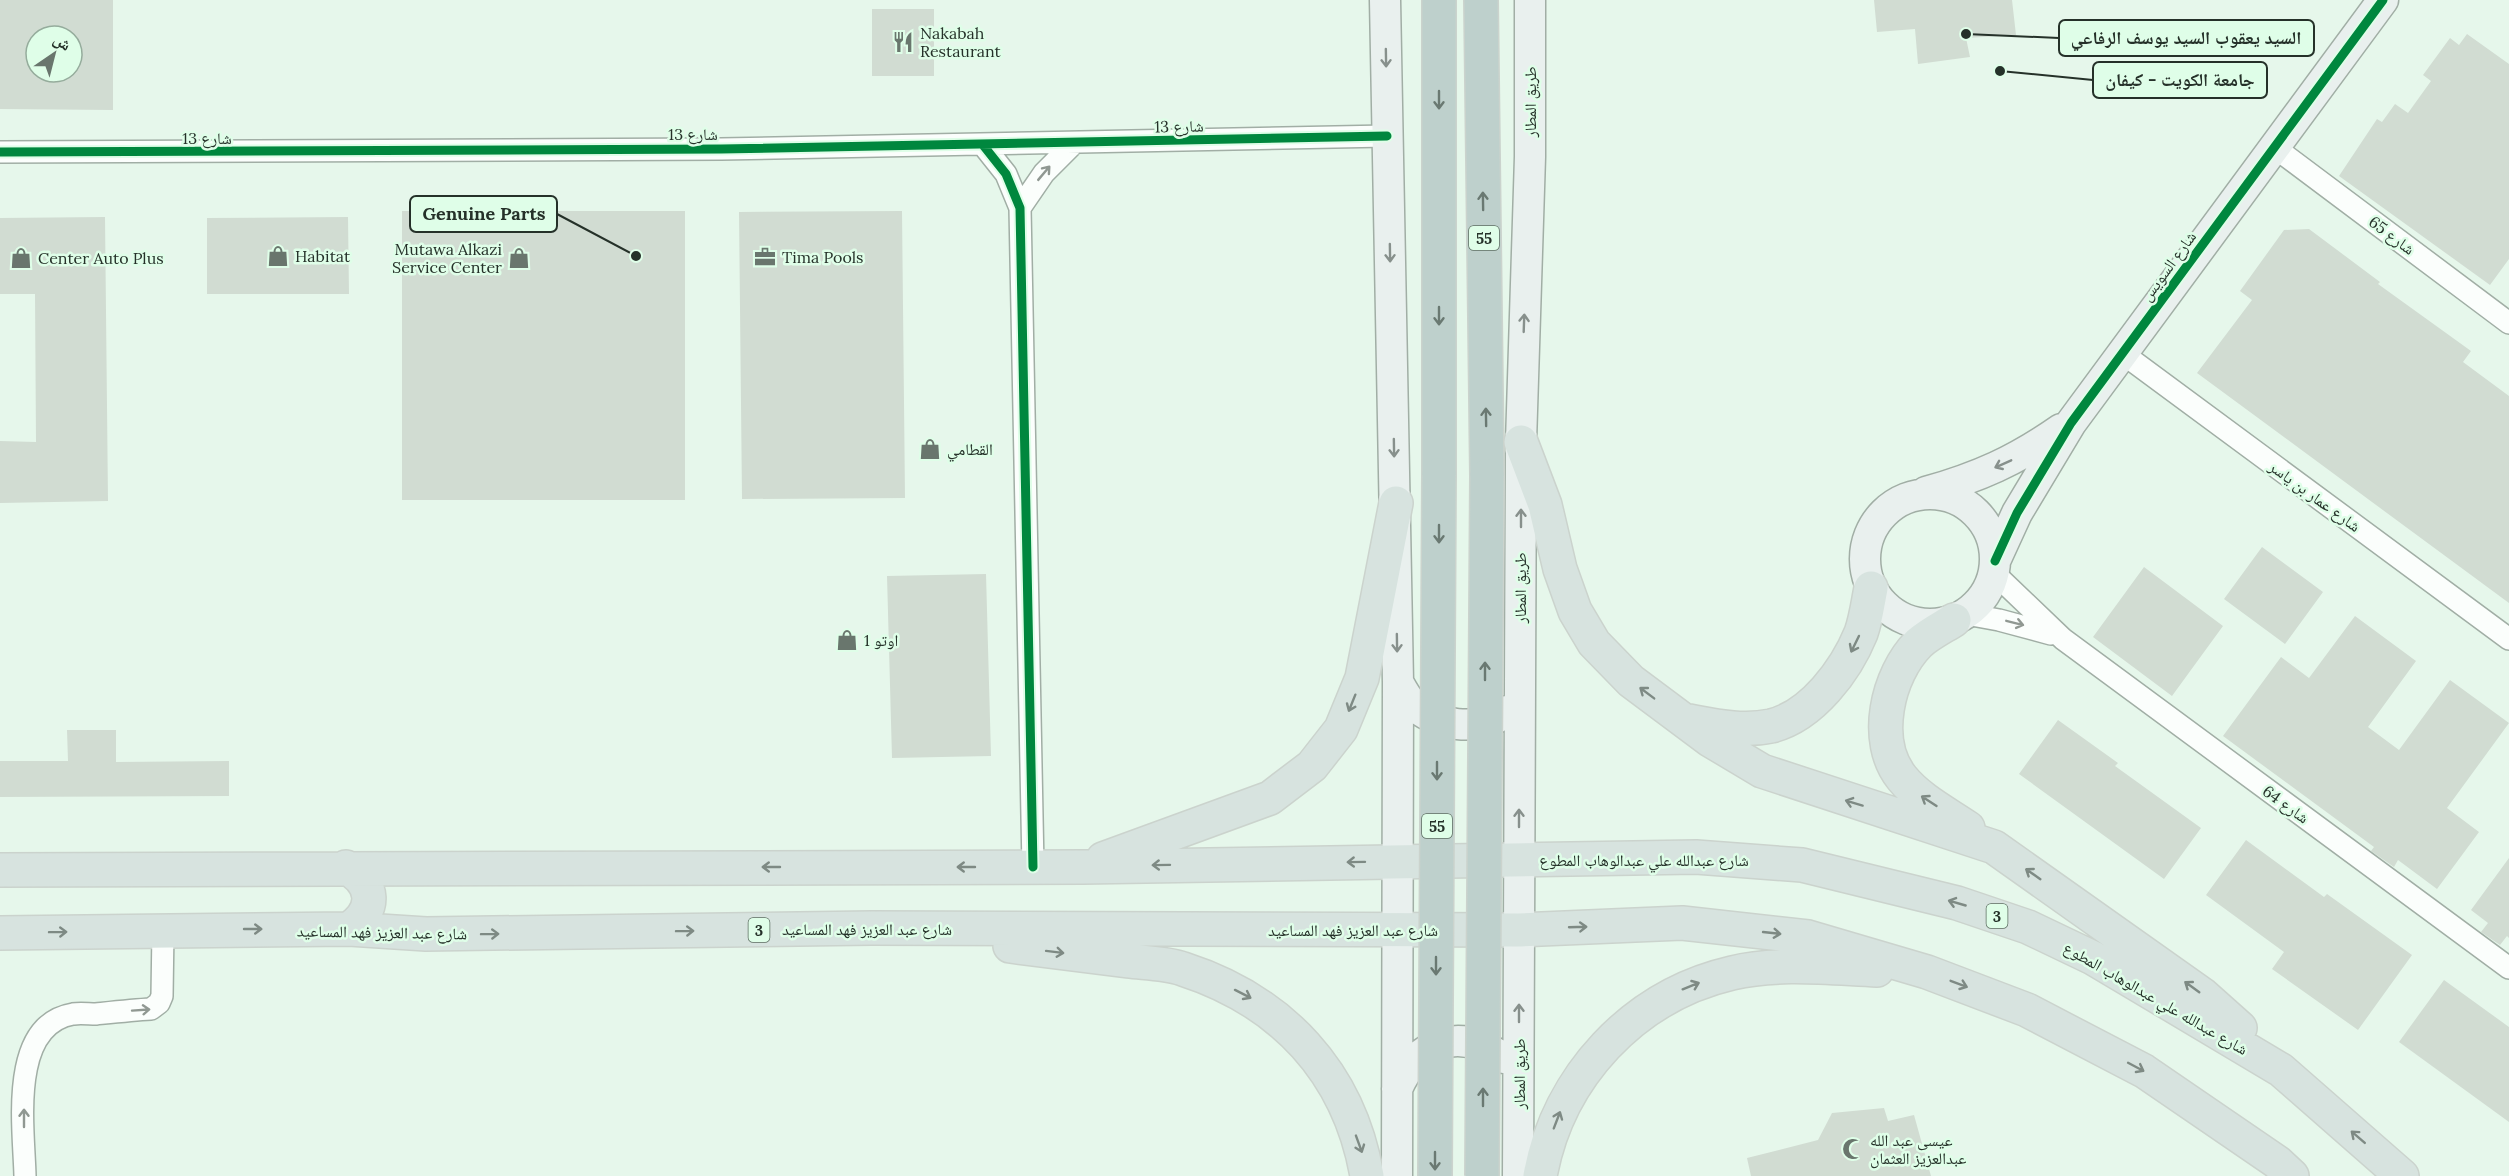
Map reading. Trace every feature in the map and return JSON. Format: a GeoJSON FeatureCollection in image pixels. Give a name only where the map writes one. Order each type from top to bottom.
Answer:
{"type":"FeatureCollection","features":[{"type":"Feature","properties":{"kind":"highway","name":"55"},"geometry":{"type":"LineString","coordinates":[[1435,1176],[1439,0]]}},
{"type":"Feature","properties":{"kind":"highway","name":"طريق المطار"},"geometry":{"type":"LineString","coordinates":[[1481,0],[1486,476],[1482,1176]]}},
{"type":"Feature","properties":{"kind":"main road"},"geometry":{"type":"LineString","coordinates":[[1385,0],[1398,682],[1397,1176]]}},
{"type":"Feature","properties":{"kind":"main road","name":"طريق المطار"},"geometry":{"type":"LineString","coordinates":[[1518,1176],[1521,441],[1530,157],[1530,0]]}},
{"type":"Feature","properties":{"kind":"main road","name":"شارع السويس"},"geometry":{"type":"LineString","coordinates":[[1995,567],[2018,513],[2070,423],[2383,0]]}},
{"type":"Feature","properties":{"kind":"main road","name":"شارع السويس"},"geometry":{"type":"LineString","coordinates":[[1913,495],[1969,480],[2012,460],[2070,423]]}},
{"type":"Feature","properties":{"kind":"main road"},"geometry":{"type":"LineString","coordinates":[[1521,441],[1535,475],[1560,568],[1582,625],[1594,643],[1632,681],[1737,758],[1762,771],[1994,847]]}},
{"type":"Feature","properties":{"kind":"main road"},"geometry":{"type":"LineString","coordinates":[[1960,617],[1930,624],[1906,620],[1886,607],[1871,588],[1864,554],[1868,537],[1876,521],[1888,508],[1913,495],[1937,494],[1950,497],[1971,508],[1987,527],[1995,567],[1984,596],[1960,617],[1919,643],[1901,670],[1887,713],[1889,750],[1895,767],[1917,794],[2203,995],[2259,1046],[2281,1070]]}},
{"type":"Feature","properties":{"kind":"main road"},"geometry":{"type":"LineString","coordinates":[[1083,867],[1270,798],[1312,766],[1341,729],[1362,678],[1396,503]]}},
{"type":"Feature","properties":{"kind":"main road"},"geometry":{"type":"LineString","coordinates":[[1683,720],[1730,728],[1750,728],[1772,725],[1793,717],[1812,703],[1842,669],[1862,631],[1871,588]]}},
{"type":"Feature","properties":{"kind":"main road"},"geometry":{"type":"LineString","coordinates":[[1398,682],[1411,703],[1431,717],[1454,725],[1479,724],[1494,718],[1520,700]]}},
{"type":"Feature","properties":{"kind":"main road","name":"شارع عبدالله علي عبدالوهاب المطوع"},"geometry":{"type":"LineString","coordinates":[[1519,861],[1696,857],[1770,860],[1840,873],[1958,903],[2028,927],[2093,958],[2281,1070],[2402,1176]]}},
{"type":"Feature","properties":{"kind":"main road","name":"3"},"geometry":{"type":"LineString","coordinates":[[0,870],[346,867],[1083,867],[1519,861]]}},
{"type":"Feature","properties":{"kind":"main road"},"geometry":{"type":"LineString","coordinates":[[346,867],[358,874],[366,884],[369,897],[367,910],[360,922],[349,929]]}},
{"type":"Feature","properties":{"kind":"main road","name":"3"},"geometry":{"type":"LineString","coordinates":[[1519,930],[1682,923],[1808,937],[1928,972],[2027,1010],[2144,1071],[2277,1162],[2292,1176]]}},
{"type":"Feature","properties":{"kind":"main road"},"geometry":{"type":"LineString","coordinates":[[872,928],[1181,968],[1248,996],[1300,1037],[1338,1089],[1364,1157],[1367,1176]]}},
{"type":"Feature","properties":{"kind":"main road","name":"شارع عبد العزيز فهد المساعيد"},"geometry":{"type":"LineString","coordinates":[[0,933],[349,929],[426,934],[872,928],[1519,930]]}},
{"type":"Feature","properties":{"kind":"main road","name":"3"},"geometry":{"type":"LineString","coordinates":[[1540,1176],[1544,1152],[1564,1100],[1592,1060],[1634,1019],[1687,987],[1733,972],[1800,966],[1928,972]]}},
{"type":"Feature","properties":{"kind":"main road"},"geometry":{"type":"LineString","coordinates":[[1397,1089],[1406,1068],[1423,1052],[1443,1043],[1466,1041],[1488,1047],[1507,1061],[1519,1080]]}},
{"type":"Feature","properties":{"kind":"street","name":"شارع 13"},"geometry":{"type":"LineString","coordinates":[[0,152],[196,153],[983,145],[1387,136]]}},
{"type":"Feature","properties":{"kind":"street"},"geometry":{"type":"LineString","coordinates":[[1020,208],[1044,173],[1074,143]]}},
{"type":"Feature","properties":{"kind":"street"},"geometry":{"type":"LineString","coordinates":[[983,145],[1006,174],[1020,208],[1033,867]]}},
{"type":"Feature","properties":{"kind":"street","name":"شارع 65"},"geometry":{"type":"LineString","coordinates":[[2274,147],[2509,323]]}},
{"type":"Feature","properties":{"kind":"street","name":"شارع عمار بن ياسر"},"geometry":{"type":"LineString","coordinates":[[2122,353],[2509,639]]}},
{"type":"Feature","properties":{"kind":"street","name":"شارع 64"},"geometry":{"type":"LineString","coordinates":[[1995,567],[2063,639],[2509,969]]}},
{"type":"Feature","properties":{"kind":"street","name":"شارع 64"},"geometry":{"type":"LineString","coordinates":[[1960,617],[1999,620],[2063,639]]}},
{"type":"Feature","properties":{"kind":"street"},"geometry":{"type":"LineString","coordinates":[[25,1176],[24,1069],[29,1052],[44,1030],[60,1018],[73,1014],[152,1009],[159,1003],[162,996],[163,930]]}},
{"type":"Feature","properties":{"kind":"building"},"geometry":{"type":"Polygon","coordinates":[[[0,0],[113,0],[113,110],[0,109],[0,0]]]}},
{"type":"Feature","properties":{"kind":"building"},"geometry":{"type":"Polygon","coordinates":[[[1874,0],[2012,0],[2016,35],[1966,38],[1970,57],[1918,64],[1915,29],[1877,32],[1874,0]]]}},
{"type":"Feature","properties":{"kind":"building","name":"Nakabah Restaurant"},"geometry":{"type":"Polygon","coordinates":[[[872,9],[934,9],[934,76],[872,76],[872,9]]]}},
{"type":"Feature","properties":{"kind":"building"},"geometry":{"type":"Polygon","coordinates":[[[2467,34],[2509,64],[2509,259],[2490,285],[2339,176],[2377,119],[2382,122],[2395,104],[2408,113],[2431,81],[2423,75],[2450,38],[2459,45],[2467,34]]]}},
{"type":"Feature","properties":{"kind":"building"},"geometry":{"type":"Polygon","coordinates":[[[402,211],[685,211],[685,500],[402,500],[402,211]]]}},
{"type":"Feature","properties":{"kind":"building"},"geometry":{"type":"Polygon","coordinates":[[[902,211],[905,498],[742,499],[739,212],[902,211]]]}},
{"type":"Feature","properties":{"kind":"building"},"geometry":{"type":"Polygon","coordinates":[[[105,217],[108,501],[0,503],[0,441],[36,442],[35,294],[0,294],[0,218],[105,217]]]}},
{"type":"Feature","properties":{"kind":"building","name":"Habitat"},"geometry":{"type":"Polygon","coordinates":[[[348,217],[349,294],[207,294],[207,218],[348,217]]]}},
{"type":"Feature","properties":{"kind":"building"},"geometry":{"type":"Polygon","coordinates":[[[2309,229],[2380,282],[2378,284],[2471,351],[2463,362],[2509,396],[2509,603],[2197,373],[2252,300],[2240,291],[2284,230],[2309,229]]]}},
{"type":"Feature","properties":{"kind":"building"},"geometry":{"type":"Polygon","coordinates":[[[2262,547],[2323,592],[2285,644],[2224,599],[2262,547]]]}},
{"type":"Feature","properties":{"kind":"building"},"geometry":{"type":"Polygon","coordinates":[[[2144,567],[2223,626],[2172,696],[2093,637],[2144,567]]]}},
{"type":"Feature","properties":{"kind":"building"},"geometry":{"type":"Polygon","coordinates":[[[986,574],[991,756],[892,758],[887,576],[986,574]]]}},
{"type":"Feature","properties":{"kind":"building"},"geometry":{"type":"Polygon","coordinates":[[[2355,616],[2416,661],[2368,727],[2399,750],[2450,680],[2509,723],[2447,808],[2479,832],[2437,889],[2398,860],[2394,867],[2371,851],[2374,847],[2223,736],[2281,657],[2309,678],[2355,616]]]}},
{"type":"Feature","properties":{"kind":"building"},"geometry":{"type":"Polygon","coordinates":[[[2058,720],[2118,763],[2115,766],[2201,828],[2164,879],[2019,774],[2058,720]]]}},
{"type":"Feature","properties":{"kind":"building"},"geometry":{"type":"Polygon","coordinates":[[[67,730],[116,730],[116,762],[229,761],[229,796],[0,797],[0,761],[68,761],[67,730]]]}},
{"type":"Feature","properties":{"kind":"building"},"geometry":{"type":"Polygon","coordinates":[[[2246,840],[2324,897],[2327,894],[2412,955],[2358,1030],[2272,969],[2284,952],[2206,895],[2246,840]]]}},
{"type":"Feature","properties":{"kind":"building"},"geometry":{"type":"Polygon","coordinates":[[[2509,858],[2509,938],[2507,936],[2500,945],[2481,932],[2488,923],[2471,910],[2509,858]]]}},
{"type":"Feature","properties":{"kind":"building"},"geometry":{"type":"Polygon","coordinates":[[[2444,980],[2509,1027],[2509,1122],[2399,1042],[2444,980]]]}},
{"type":"Feature","properties":{"kind":"building","name":"عيسى عبد الله عبدالعزيز العثمان"},"geometry":{"type":"Polygon","coordinates":[[[1884,1108],[1888,1121],[1914,1115],[1931,1176],[1751,1176],[1747,1158],[1818,1140],[1832,1113],[1884,1108]]]}},
{"type":"Feature","properties":{"kind":"cycle path"},"geometry":{"type":"LineString","coordinates":[[1995,561],[2017,513],[2071,423],[2383,0]]}},
{"type":"Feature","properties":{"kind":"cycle path"},"geometry":{"type":"LineString","coordinates":[[0,152],[721,149],[1387,136]]}},
{"type":"Feature","properties":{"kind":"cycle path"},"geometry":{"type":"LineString","coordinates":[[983,145],[1006,174],[1020,208],[1033,867]]}},
{"type":"Feature","properties":{"kind":"place","name":"السيد يعقوب السيد يوسف الرفاعي"},"geometry":{"type":"Point","coordinates":[1966,34]}},
{"type":"Feature","properties":{"kind":"place","name":"Nakabah Restaurant"},"geometry":{"type":"Point","coordinates":[903,42]}},
{"type":"Feature","properties":{"kind":"place","name":"جامعة الكويت - كيفان"},"geometry":{"type":"Point","coordinates":[2000,71]}},
{"type":"Feature","properties":{"kind":"place","name":"Habitat"},"geometry":{"type":"Point","coordinates":[278,256]}},
{"type":"Feature","properties":{"kind":"place","name":"Genuine Parts"},"geometry":{"type":"Point","coordinates":[636,256]}},
{"type":"Feature","properties":{"kind":"place","name":"Tima Pools"},"geometry":{"type":"Point","coordinates":[765,257]}},
{"type":"Feature","properties":{"kind":"place","name":"Center Auto Plus"},"geometry":{"type":"Point","coordinates":[21,258]}},
{"type":"Feature","properties":{"kind":"place","name":"Mutawa Alkazi Service Center"},"geometry":{"type":"Point","coordinates":[519,258]}},
{"type":"Feature","properties":{"kind":"place","name":"القطامي"},"geometry":{"type":"Point","coordinates":[930,449]}},
{"type":"Feature","properties":{"kind":"place","name":"اوتو 1"},"geometry":{"type":"Point","coordinates":[847,640]}},
{"type":"Feature","properties":{"kind":"place","name":"عيسى عبد الله عبدالعزيز العثمان"},"geometry":{"type":"Point","coordinates":[1853,1149]}}]}
